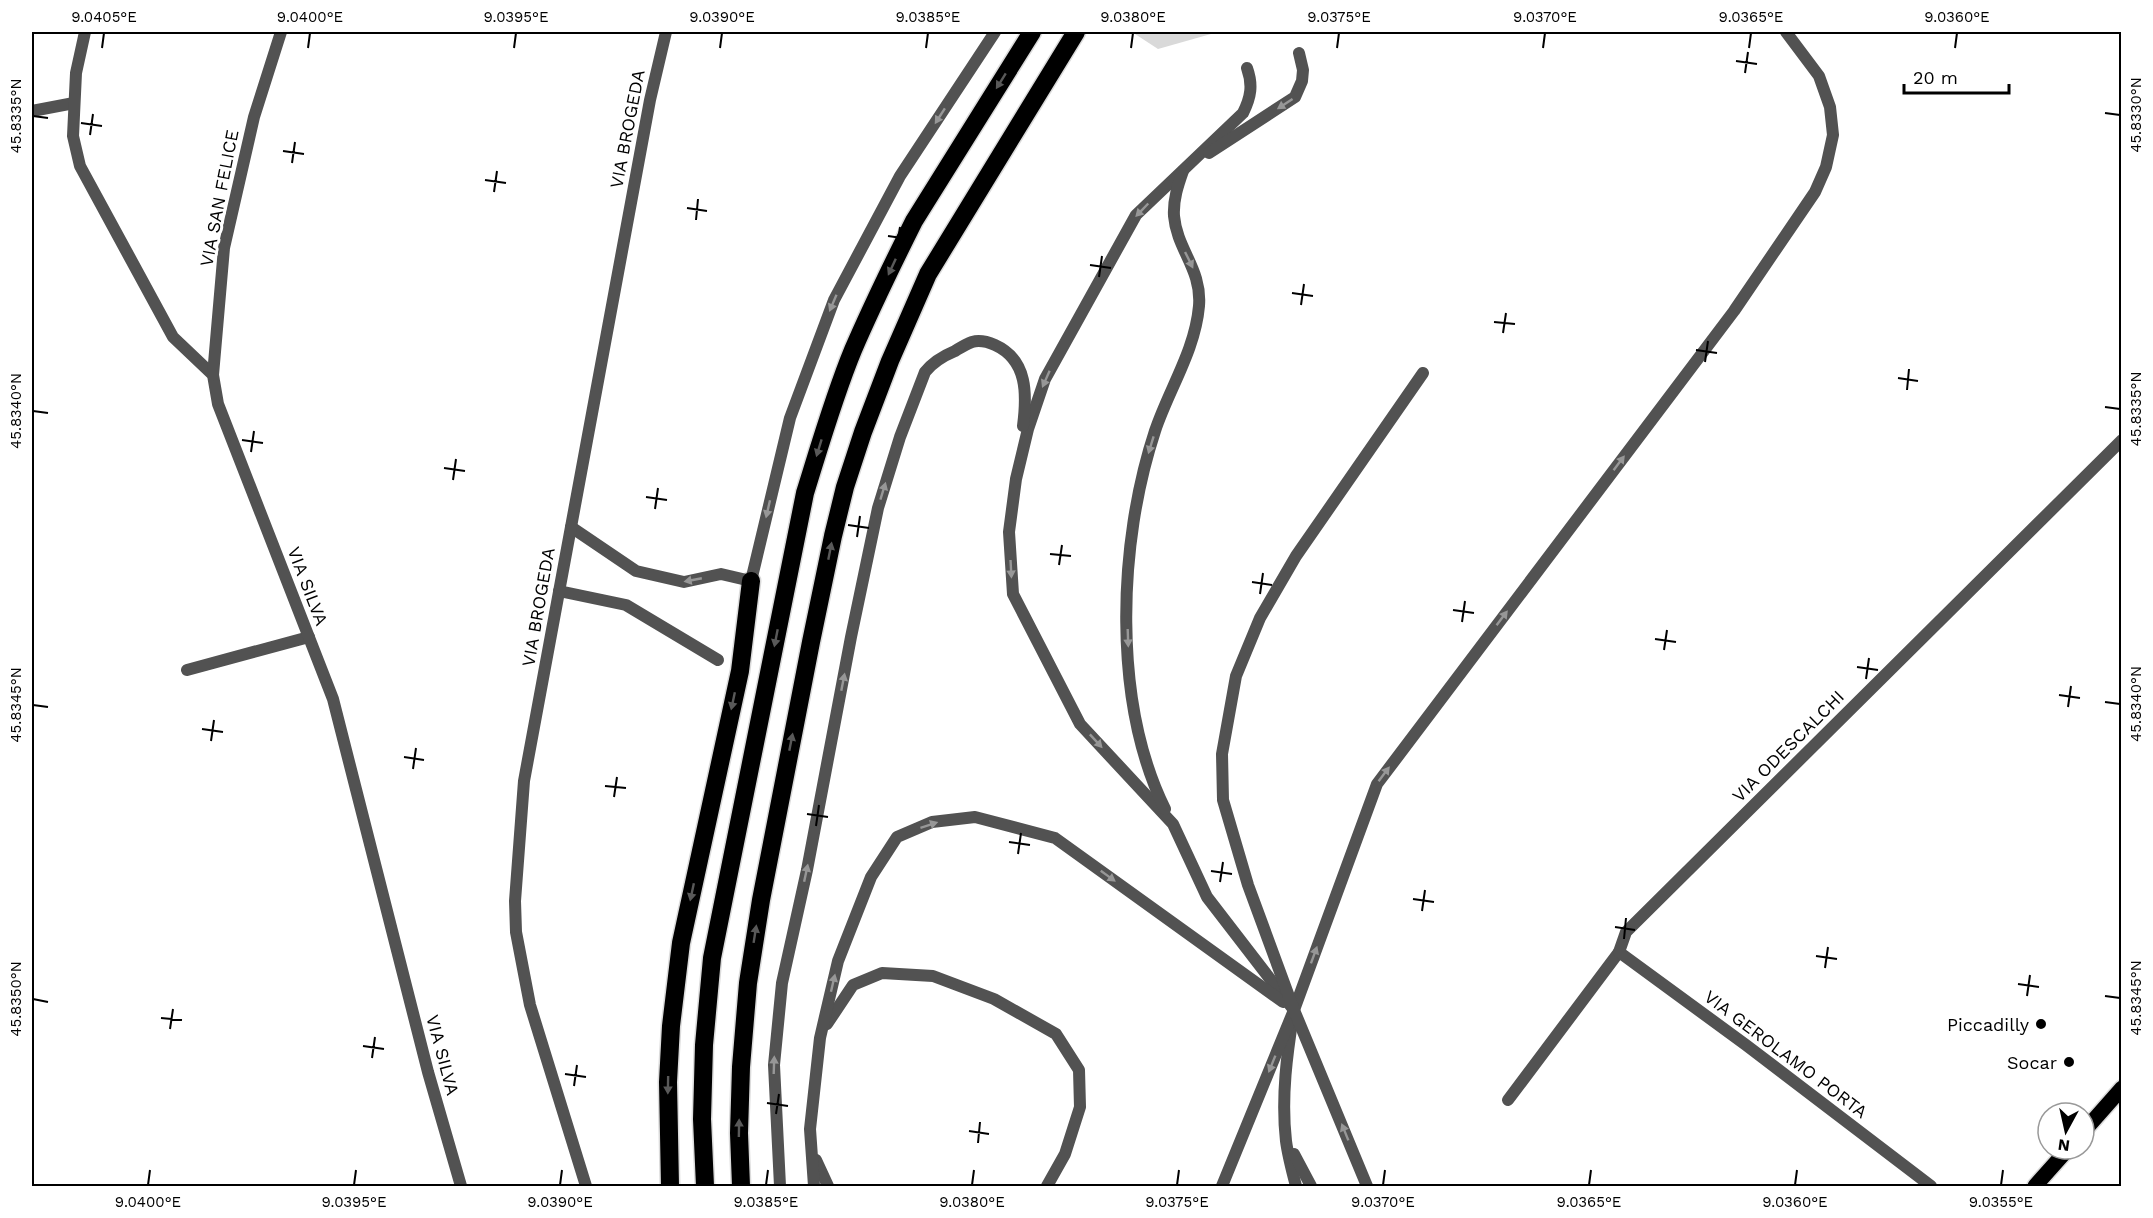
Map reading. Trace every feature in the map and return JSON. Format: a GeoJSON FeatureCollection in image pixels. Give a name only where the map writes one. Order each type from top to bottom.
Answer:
{"type":"FeatureCollection","features":[{"type":"Feature","properties":{"kind":"highway"},"geometry":{"type":"LineString","coordinates":[[705,1186],[702,1119],[704,1045],[712,958],[805,493],[853,350],[914,221],[1032,32]]}},
{"type":"Feature","properties":{"kind":"highway"},"geometry":{"type":"LineString","coordinates":[[741,1186],[739,1133],[741,1067],[748,983],[760,900],[833,536],[845,487],[890,361],[928,274],[1076,32]]}},
{"type":"Feature","properties":{"kind":"highway"},"geometry":{"type":"LineString","coordinates":[[670,1186],[668,1145],[670,1048],[681,943],[740,671],[751,581]]}},
{"type":"Feature","properties":{"kind":"main road"},"geometry":{"type":"LineString","coordinates":[[2096,1117],[2121,1088]]}},
{"type":"Feature","properties":{"kind":"main road"},"geometry":{"type":"LineString","coordinates":[[2035,1186],[2057,1161]]}},
{"type":"Feature","properties":{"kind":"street"},"geometry":{"type":"LineString","coordinates":[[85,32],[76,73],[74,103],[73,136],[80,166],[173,337],[213,375]]}},
{"type":"Feature","properties":{"kind":"street","name":"VIA SAN FELICE"},"geometry":{"type":"LineString","coordinates":[[213,375],[224,248],[254,117],[281,32]]}},
{"type":"Feature","properties":{"kind":"street","name":"VIA BROGEDA"},"geometry":{"type":"LineString","coordinates":[[586,1186],[530,1005],[516,932],[515,901],[524,781],[648,112],[666,32]]}},
{"type":"Feature","properties":{"kind":"street"},"geometry":{"type":"LineString","coordinates":[[571,527],[636,571],[684,582],[721,574],[751,581],[790,418],[834,300],[900,176],[995,32]]}},
{"type":"Feature","properties":{"kind":"street"},"geometry":{"type":"LineString","coordinates":[[1222,1186],[1294,1010],[1377,784],[1734,310],[1815,192],[1826,167],[1833,135],[1830,107],[1819,76],[1786,32]]}},
{"type":"Feature","properties":{"kind":"street"},"geometry":{"type":"LineString","coordinates":[[1296,1186],[1286,1140],[1285,1086],[1294,1010],[1207,897],[1147,765],[1136,722],[1130,682],[1127,584],[1131,536],[1140,483],[1156,429],[1187,354],[1199,308],[1198,281],[1178,236],[1174,215],[1175,197],[1184,169],[1295,97],[1302,81],[1303,70],[1299,53]]}},
{"type":"Feature","properties":{"kind":"street"},"geometry":{"type":"LineString","coordinates":[[1017,475],[1028,429],[1045,379],[1136,215],[1243,113],[1251,96],[1251,81],[1247,68]]}},
{"type":"Feature","properties":{"kind":"street"},"geometry":{"type":"LineString","coordinates":[[32,111],[74,103]]}},
{"type":"Feature","properties":{"kind":"street"},"geometry":{"type":"LineString","coordinates":[[780,1186],[774,1065],[782,983],[807,870],[878,508],[900,436],[925,372],[940,358],[973,341],[989,342],[1006,350],[1015,360],[1023,377],[1025,412],[1009,532],[1013,594],[1080,724],[1173,824]]}},
{"type":"Feature","properties":{"kind":"street"},"geometry":{"type":"LineString","coordinates":[[1367,1186],[1294,1010],[1248,885],[1223,800],[1222,754],[1236,676],[1260,618],[1296,556],[1423,373]]}},
{"type":"Feature","properties":{"kind":"street","name":"VIA SILVA"},"geometry":{"type":"LineString","coordinates":[[213,375],[218,404],[333,699],[425,1061],[461,1186]]}},
{"type":"Feature","properties":{"kind":"street","name":"VIA ODESCALCHI"},"geometry":{"type":"LineString","coordinates":[[1508,1100],[1619,951],[1626,933],[2121,440]]}},
{"type":"Feature","properties":{"kind":"street"},"geometry":{"type":"LineString","coordinates":[[559,591],[626,605],[718,660]]}},
{"type":"Feature","properties":{"kind":"street"},"geometry":{"type":"LineString","coordinates":[[187,670],[309,637]]}},
{"type":"Feature","properties":{"kind":"street"},"geometry":{"type":"LineString","coordinates":[[814,1186],[810,1129],[820,1038],[838,961],[871,877],[897,837],[932,822],[975,817],[1055,838],[1294,1010]]}},
{"type":"Feature","properties":{"kind":"street","name":"VIA GEROLAMO PORTA"},"geometry":{"type":"LineString","coordinates":[[1619,951],[1931,1186]]}},
{"type":"Feature","properties":{"kind":"street"},"geometry":{"type":"LineString","coordinates":[[820,1038],[831,1016],[853,985],[882,973],[933,976],[994,999],[1056,1034],[1079,1070],[1080,1107],[1065,1154],[1047,1186]]}},
{"type":"Feature","properties":{"kind":"street"},"geometry":{"type":"LineString","coordinates":[[810,1129],[814,1154],[828,1186]]}},
{"type":"Feature","properties":{"kind":"street"},"geometry":{"type":"LineString","coordinates":[[1286,1140],[1311,1186]]}},
{"type":"Feature","properties":{"kind":"shaded area"},"geometry":{"type":"Polygon","coordinates":[[[1132,32],[1210,32],[1211,34],[1158,49],[1132,32]]]}},
{"type":"Feature","properties":{"kind":"place","name":"Piccadilly"},"geometry":{"type":"Point","coordinates":[2041,1024]}},
{"type":"Feature","properties":{"kind":"place","name":"Socar"},"geometry":{"type":"Point","coordinates":[2069,1062]}}]}
